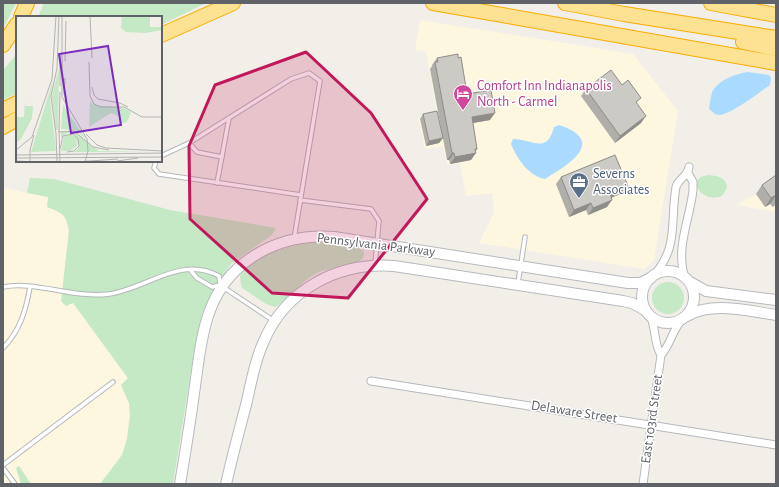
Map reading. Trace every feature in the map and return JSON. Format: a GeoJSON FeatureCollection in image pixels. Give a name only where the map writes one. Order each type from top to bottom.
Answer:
{"type":"FeatureCollection","features":[{"type":"Feature","properties":{"kind":"highway"},"geometry":{"type":"LineString","coordinates":[[21,16],[27,3]]}},
{"type":"Feature","properties":{"kind":"highway"},"geometry":{"type":"LineString","coordinates":[[162,40],[200,19],[233,3]]}},
{"type":"Feature","properties":{"kind":"highway"},"geometry":{"type":"LineString","coordinates":[[433,3],[776,63]]}},
{"type":"Feature","properties":{"kind":"highway"},"geometry":{"type":"LineString","coordinates":[[565,3],[776,38]]}},
{"type":"Feature","properties":{"kind":"highway"},"geometry":{"type":"LineString","coordinates":[[711,3],[776,15]]}},
{"type":"Feature","properties":{"kind":"highway"},"geometry":{"type":"LineString","coordinates":[[624,14],[693,32],[776,49]]}},
{"type":"Feature","properties":{"kind":"highway"},"geometry":{"type":"LineString","coordinates":[[162,34],[200,19]]}},
{"type":"Feature","properties":{"kind":"highway"},"geometry":{"type":"LineString","coordinates":[[3,45],[16,26]]}},
{"type":"Feature","properties":{"kind":"highway"},"geometry":{"type":"LineString","coordinates":[[3,110],[16,104]]}},
{"type":"Feature","properties":{"kind":"highway"},"geometry":{"type":"LineString","coordinates":[[3,127],[16,120]]}},
{"type":"Feature","properties":{"kind":"main road","name":"Pennsylvania Parkway"},"geometry":{"type":"LineString","coordinates":[[180,484],[204,331],[212,304],[221,285],[241,265],[255,254],[273,245],[294,239],[324,236],[628,283],[640,283],[652,276]]}},
{"type":"Feature","properties":{"kind":"main road","name":"Pennsylvania Parkway"},"geometry":{"type":"LineString","coordinates":[[226,484],[256,361],[263,343],[275,321],[298,294],[318,280],[345,270],[374,266],[394,266],[518,284],[632,303],[648,314]]}},
{"type":"Feature","properties":{"kind":"main road"},"geometry":{"type":"LineString","coordinates":[[776,300],[706,291],[670,271],[652,276],[643,290],[642,300],[648,314],[656,321],[668,324],[683,319],[698,310],[711,309],[776,315]]}},
{"type":"Feature","properties":{"kind":"main road"},"geometry":{"type":"LineString","coordinates":[[683,319],[694,303],[694,292],[688,280]]}},
{"type":"Feature","properties":{"kind":"street"},"geometry":{"type":"LineString","coordinates":[[652,276],[664,264],[668,254],[677,184],[689,170],[693,182],[693,190],[681,254],[682,267],[688,280]]}},
{"type":"Feature","properties":{"kind":"street","name":"East 103rd Street"},"geometry":{"type":"LineString","coordinates":[[648,314],[655,329],[657,349],[661,355]]}},
{"type":"Feature","properties":{"kind":"street","name":"East 103rd Street"},"geometry":{"type":"LineString","coordinates":[[643,484],[661,355],[667,349],[673,331],[683,319]]}},
{"type":"Feature","properties":{"kind":"street","name":"Delaware Street"},"geometry":{"type":"LineString","coordinates":[[371,381],[651,424],[776,445]]}},
{"type":"Feature","properties":{"kind":"lane"},"geometry":{"type":"LineString","coordinates":[[162,156],[189,143],[251,106],[292,79],[309,73],[320,80],[294,239]]}},
{"type":"Feature","properties":{"kind":"lane"},"geometry":{"type":"LineString","coordinates":[[217,183],[229,118]]}},
{"type":"Feature","properties":{"kind":"lane"},"geometry":{"type":"LineString","coordinates":[[189,143],[197,152],[222,157]]}},
{"type":"Feature","properties":{"kind":"lane"},"geometry":{"type":"LineString","coordinates":[[156,162],[154,168],[159,174],[301,195]]}},
{"type":"Feature","properties":{"kind":"lane"},"geometry":{"type":"LineString","coordinates":[[300,200],[371,209],[379,221],[374,266]]}},
{"type":"Feature","properties":{"kind":"lane"},"geometry":{"type":"LineString","coordinates":[[518,284],[525,237]]}},
{"type":"Feature","properties":{"kind":"lane"},"geometry":{"type":"LineString","coordinates":[[3,287],[30,287],[86,295],[110,294],[132,288],[174,270],[198,269],[214,273],[219,276],[221,285],[275,321]]}},
{"type":"Feature","properties":{"kind":"lane"},"geometry":{"type":"LineString","coordinates":[[191,270],[198,278],[212,287],[221,285]]}},
{"type":"Feature","properties":{"kind":"lane"},"geometry":{"type":"LineString","coordinates":[[3,348],[14,335],[21,322],[30,287]]}},
{"type":"Feature","properties":{"kind":"lane"},"geometry":{"type":"LineString","coordinates":[[15,484],[3,466],[114,382]]}},
{"type":"Feature","properties":{"kind":"highlighted area"},"geometry":{"type":"Polygon","coordinates":[[[306,52],[371,113],[427,199],[348,298],[272,293],[190,219],[189,146],[215,85],[306,52]]]}},
{"type":"Feature","properties":{"kind":"shaded area"},"geometry":{"type":"Polygon","coordinates":[[[420,20],[633,54],[678,111],[654,260],[645,269],[479,243],[494,213],[492,193],[466,196],[460,163],[447,165],[443,146],[425,149],[418,118],[437,113],[426,51],[415,50],[420,20]]]}},
{"type":"Feature","properties":{"kind":"shaded area"},"geometry":{"type":"Polygon","coordinates":[[[776,179],[776,212],[736,205],[756,194],[776,179]]]}},
{"type":"Feature","properties":{"kind":"shaded area"},"geometry":{"type":"Polygon","coordinates":[[[3,188],[49,197],[47,207],[60,212],[67,218],[73,303],[128,379],[121,385],[129,403],[130,415],[127,438],[122,455],[100,484],[31,484],[19,466],[16,468],[21,484],[3,484],[3,188]]]}},
{"type":"Feature","properties":{"kind":"green space"},"geometry":{"type":"Polygon","coordinates":[[[3,3],[16,3],[3,29],[3,3]]]}},
{"type":"Feature","properties":{"kind":"green space"},"geometry":{"type":"Polygon","coordinates":[[[44,3],[206,3],[162,25],[162,16],[38,16],[44,3]]]}},
{"type":"Feature","properties":{"kind":"green space"},"geometry":{"type":"Polygon","coordinates":[[[16,55],[16,94],[3,100],[3,70],[16,55]]]}},
{"type":"Feature","properties":{"kind":"green space"},"geometry":{"type":"Polygon","coordinates":[[[709,175],[718,177],[725,181],[727,188],[722,196],[707,196],[698,189],[698,180],[709,175]]]}},
{"type":"Feature","properties":{"kind":"green space"},"geometry":{"type":"Polygon","coordinates":[[[30,178],[54,179],[170,210],[276,228],[272,235],[231,264],[203,311],[196,340],[173,484],[100,484],[122,455],[127,439],[130,415],[129,403],[121,385],[128,378],[73,303],[66,306],[61,301],[69,230],[68,225],[65,217],[47,207],[48,197],[27,193],[30,178]]]}},
{"type":"Feature","properties":{"kind":"green space"},"geometry":{"type":"Polygon","coordinates":[[[308,242],[338,242],[353,245],[364,252],[364,256],[358,262],[319,272],[313,275],[287,299],[275,307],[266,304],[242,288],[240,275],[246,267],[253,262],[272,253],[308,242]]]}},
{"type":"Feature","properties":{"kind":"green space"},"geometry":{"type":"Polygon","coordinates":[[[665,282],[671,282],[681,289],[684,298],[683,304],[677,311],[671,314],[665,314],[655,307],[652,301],[652,295],[659,285],[665,282]]]}},
{"type":"Feature","properties":{"kind":"green space"},"geometry":{"type":"Polygon","coordinates":[[[19,466],[31,484],[21,484],[16,468],[19,466]]]}},
{"type":"Feature","properties":{"kind":"water"},"geometry":{"type":"Polygon","coordinates":[[[747,72],[769,75],[771,78],[770,85],[732,111],[720,115],[709,109],[712,93],[718,85],[732,76],[747,72]]]}},
{"type":"Feature","properties":{"kind":"water"},"geometry":{"type":"Polygon","coordinates":[[[559,125],[573,131],[581,138],[582,145],[579,153],[572,160],[545,179],[533,174],[524,166],[516,155],[511,144],[513,139],[538,144],[543,143],[551,136],[554,127],[559,125]]]}},
{"type":"Feature","properties":{"kind":"building","name":"Comfort Inn Indianapolis North - Carmel"},"geometry":{"type":"Polygon","coordinates":[[[458,54],[458,58],[461,57],[467,94],[491,90],[495,113],[472,117],[477,149],[475,149],[476,153],[455,157],[454,153],[452,153],[435,62],[438,62],[437,58],[458,54]]]}},
{"type":"Feature","properties":{"kind":"building"},"geometry":{"type":"Polygon","coordinates":[[[611,70],[622,85],[628,80],[641,98],[636,102],[646,116],[620,136],[586,89],[611,70]]]}},
{"type":"Feature","properties":{"kind":"building"},"geometry":{"type":"Polygon","coordinates":[[[437,111],[443,138],[429,141],[423,114],[437,111]]]}},
{"type":"Feature","properties":{"kind":"building"},"geometry":{"type":"Polygon","coordinates":[[[615,155],[628,186],[610,193],[612,200],[593,208],[591,203],[574,210],[561,177],[615,155]]]}},
{"type":"Feature","properties":{"kind":"building"},"geometry":{"type":"Polygon","coordinates":[[[776,175],[776,195],[771,198],[762,185],[776,175]]]}},
{"type":"Feature","properties":{"kind":"place","name":"Comfort Inn Indianapolis North - Carmel"},"geometry":{"type":"Point","coordinates":[463,111]}},
{"type":"Feature","properties":{"kind":"place","name":"Severns Associates"},"geometry":{"type":"Point","coordinates":[579,199]}}]}
